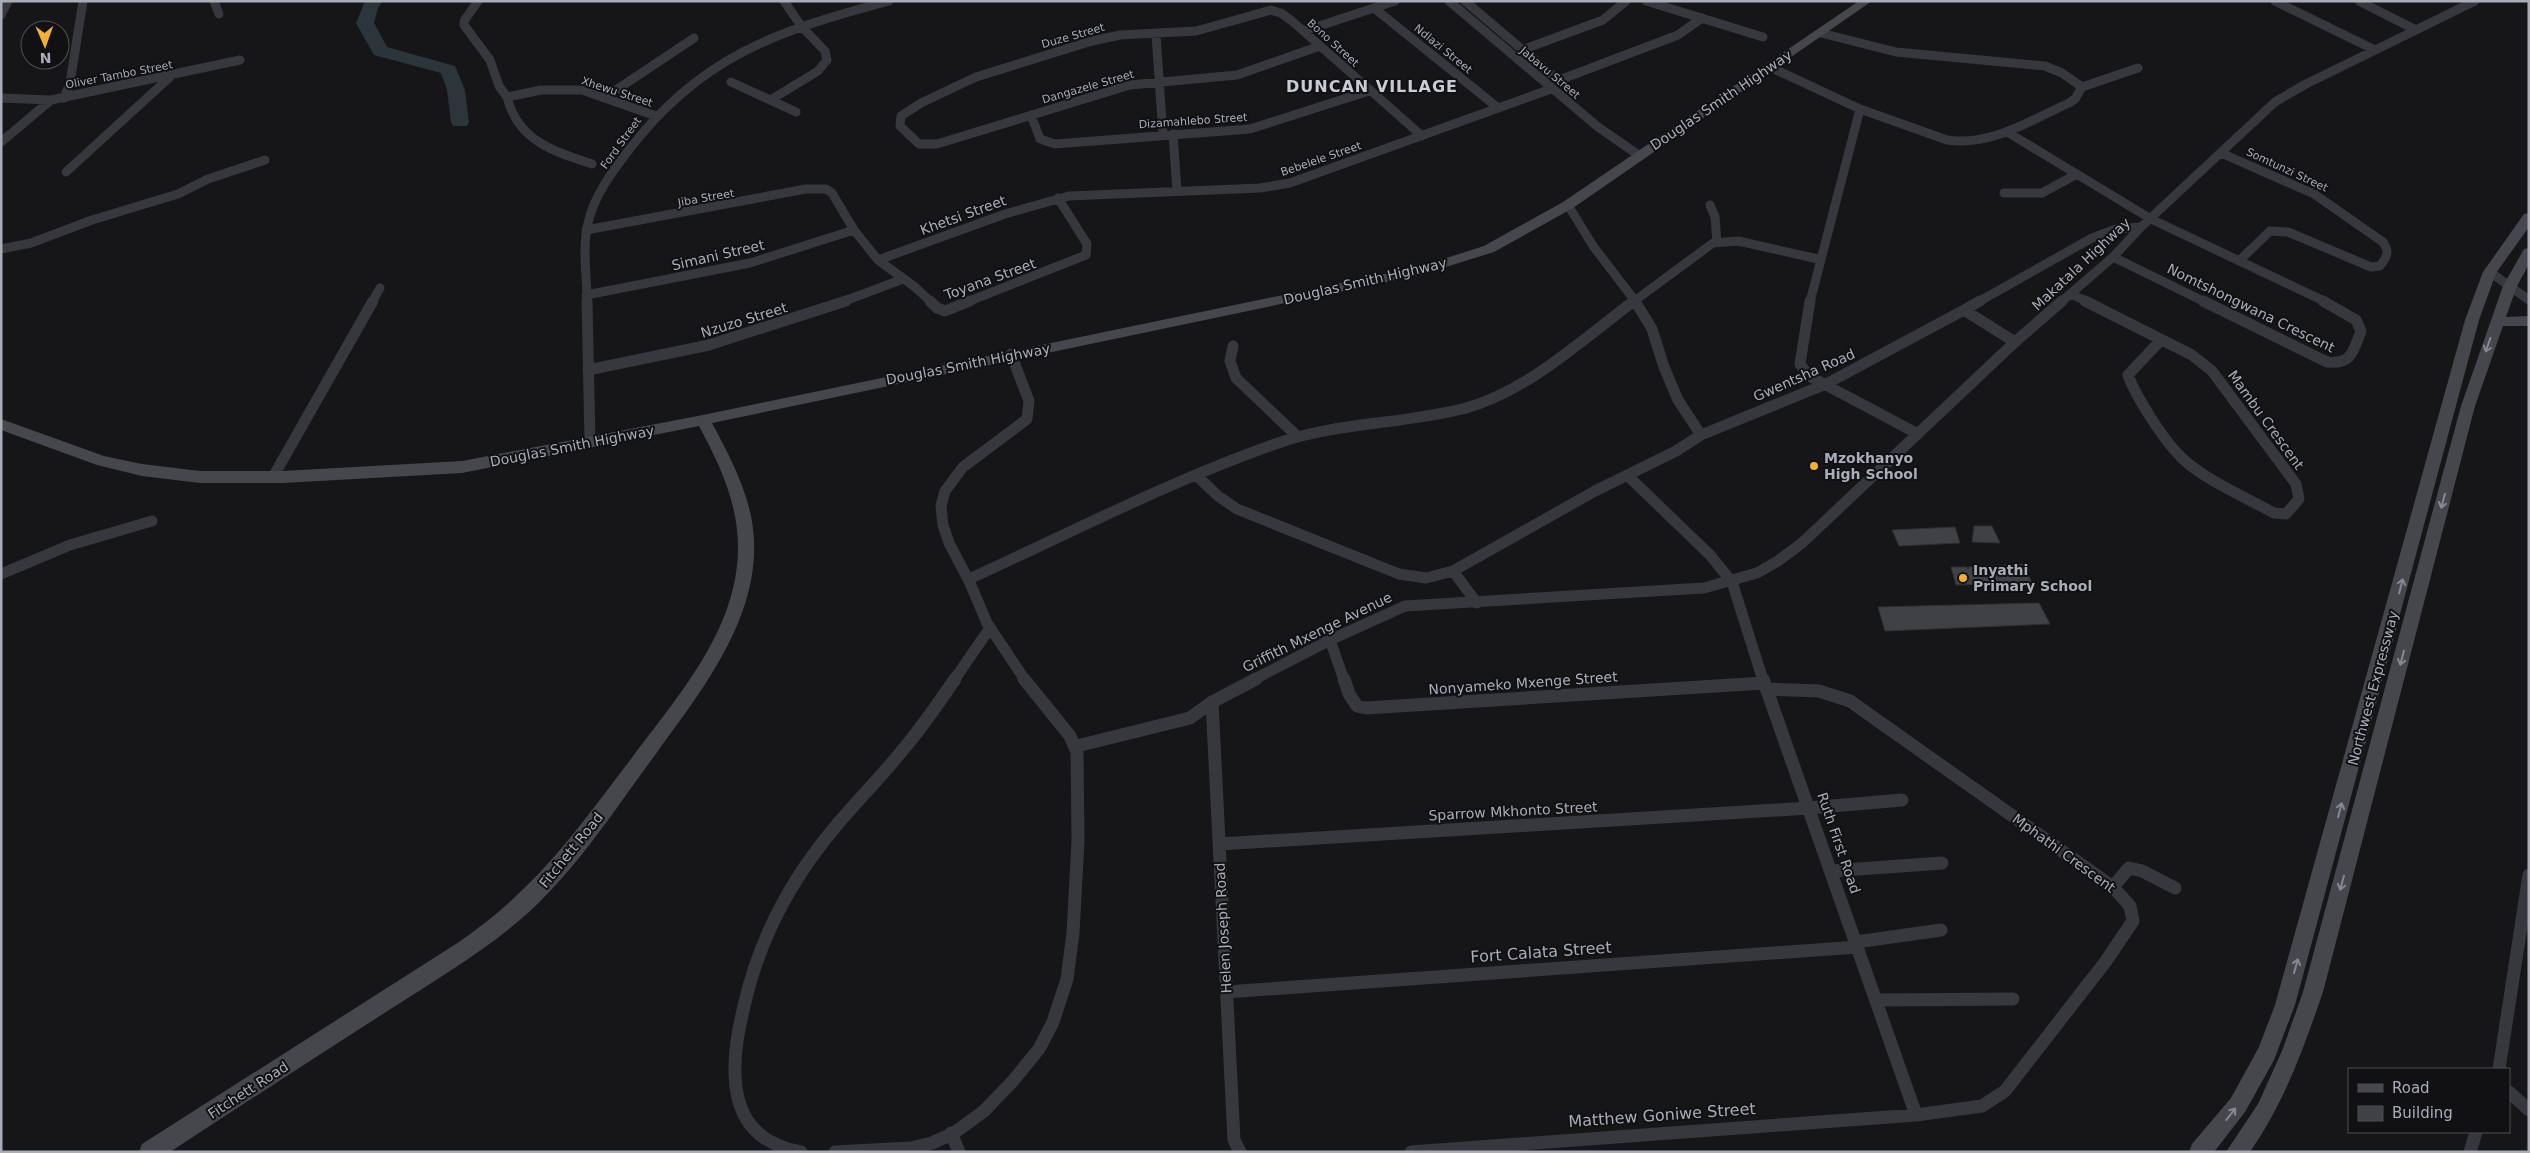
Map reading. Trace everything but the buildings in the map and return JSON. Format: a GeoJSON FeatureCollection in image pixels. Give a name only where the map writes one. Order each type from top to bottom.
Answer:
{"type":"FeatureCollection","features":[{"type":"Feature","properties":{"kind":"street"},"geometry":{"type":"LineString","coordinates":[[64,98],[70,83],[84,1]]}},
{"type":"Feature","properties":{"kind":"street"},"geometry":{"type":"LineString","coordinates":[[214,1],[218,14]]}},
{"type":"Feature","properties":{"kind":"street"},"geometry":{"type":"LineString","coordinates":[[478,1],[464,21],[464,26],[490,60],[498,86],[508,97],[509,109],[515,121],[528,136],[552,150],[592,164]]}},
{"type":"Feature","properties":{"kind":"street"},"geometry":{"type":"LineString","coordinates":[[772,99],[818,71],[827,60],[824,51],[801,26],[784,1]]}},
{"type":"Feature","properties":{"kind":"street","name":"Ford Street"},"geometry":{"type":"LineString","coordinates":[[590,442],[586,230],[588,217],[608,180],[633,144],[656,116],[686,90],[738,55],[801,26],[889,1]]}},
{"type":"Feature","properties":{"kind":"street"},"geometry":{"type":"LineString","coordinates":[[1304,31],[1394,1]]}},
{"type":"Feature","properties":{"kind":"street","name":"Jabavu Street"},"geometry":{"type":"LineString","coordinates":[[1449,1],[1551,89],[1598,127],[1640,156]]}},
{"type":"Feature","properties":{"kind":"street"},"geometry":{"type":"LineString","coordinates":[[1465,1],[1552,75],[1562,79],[1678,35],[1702,18]]}},
{"type":"Feature","properties":{"kind":"street"},"geometry":{"type":"LineString","coordinates":[[1522,50],[1603,20],[1626,1]]}},
{"type":"Feature","properties":{"kind":"street"},"geometry":{"type":"LineString","coordinates":[[1646,1],[1669,4],[1702,18],[1763,37]]}},
{"type":"Feature","properties":{"kind":"street","name":"Douglas Smith Highway"},"geometry":{"type":"LineString","coordinates":[[1,424],[102,461],[142,470],[200,477],[340,475],[462,467],[704,420],[1442,265],[1502,243],[1568,204],[1867,1]]}},
{"type":"Feature","properties":{"kind":"street"},"geometry":{"type":"LineString","coordinates":[[2274,1],[2375,50]]}},
{"type":"Feature","properties":{"kind":"street"},"geometry":{"type":"LineString","coordinates":[[2359,1],[2416,30]]}},
{"type":"Feature","properties":{"kind":"street","name":"Makatala Highway"},"geometry":{"type":"LineString","coordinates":[[1732,582],[1772,567],[1784,558],[2015,342],[2113,257],[2141,227],[2275,102],[2304,85],[2475,1]]}},
{"type":"Feature","properties":{"kind":"street"},"geometry":{"type":"LineString","coordinates":[[1,16],[9,2]]}},
{"type":"Feature","properties":{"kind":"street","name":"Ndlazi Street"},"geometry":{"type":"LineString","coordinates":[[1374,8],[1498,107]]}},
{"type":"Feature","properties":{"kind":"street","name":"Bono Street"},"geometry":{"type":"LineString","coordinates":[[1271,10],[1281,13],[1304,31],[1422,136]]}},
{"type":"Feature","properties":{"kind":"street","name":"Duze Street"},"geometry":{"type":"LineString","coordinates":[[900,126],[902,116],[921,103],[990,72],[1107,37],[1196,31],[1271,10]]}},
{"type":"Feature","properties":{"kind":"street"},"geometry":{"type":"LineString","coordinates":[[1821,33],[1896,52],[2045,66],[2062,73],[2082,87]]}},
{"type":"Feature","properties":{"kind":"street"},"geometry":{"type":"LineString","coordinates":[[1156,35],[1163,134]]}},
{"type":"Feature","properties":{"kind":"street"},"geometry":{"type":"LineString","coordinates":[[604,98],[694,38]]}},
{"type":"Feature","properties":{"kind":"street","name":"Dangazele Street"},"geometry":{"type":"LineString","coordinates":[[900,126],[919,144],[931,145],[1130,85],[1237,75],[1320,46]]}},
{"type":"Feature","properties":{"kind":"street","name":"Oliver Tambo Street"},"geometry":{"type":"LineString","coordinates":[[1,98],[51,100],[64,98],[240,60]]}},
{"type":"Feature","properties":{"kind":"street"},"geometry":{"type":"LineString","coordinates":[[1770,67],[1860,108],[1947,140],[1979,139],[2007,132],[2069,103],[2075,99],[2082,87],[2138,68]]}},
{"type":"Feature","properties":{"kind":"street"},"geometry":{"type":"LineString","coordinates":[[66,172],[172,76]]}},
{"type":"Feature","properties":{"kind":"street"},"geometry":{"type":"LineString","coordinates":[[731,82],[772,99],[796,112]]}},
{"type":"Feature","properties":{"kind":"street","name":"Bebelele Street"},"geometry":{"type":"LineString","coordinates":[[1058,198],[1177,190],[1280,186],[1551,89]]}},
{"type":"Feature","properties":{"kind":"street","name":"Xhewu Street"},"geometry":{"type":"LineString","coordinates":[[508,97],[540,90],[582,90],[656,116]]}},
{"type":"Feature","properties":{"kind":"street","name":"Dizamahlebo Street"},"geometry":{"type":"LineString","coordinates":[[1031,115],[1040,138],[1055,144],[1163,134],[1250,129],[1370,91]]}},
{"type":"Feature","properties":{"kind":"street"},"geometry":{"type":"LineString","coordinates":[[1,142],[51,100]]}},
{"type":"Feature","properties":{"kind":"street"},"geometry":{"type":"LineString","coordinates":[[1860,108],[1818,259],[1805,322],[1800,364],[1805,372],[1918,434]]}},
{"type":"Feature","properties":{"kind":"street","name":"Nomtshongwana Crescent"},"geometry":{"type":"LineString","coordinates":[[2007,132],[2151,218],[2340,309],[2356,320],[2361,331],[2349,359],[2341,364],[2334,364],[2314,357],[2113,257]]}},
{"type":"Feature","properties":{"kind":"street"},"geometry":{"type":"LineString","coordinates":[[1173,134],[1177,190]]}},
{"type":"Feature","properties":{"kind":"street","name":"Somtunzi Street"},"geometry":{"type":"LineString","coordinates":[[2221,153],[2299,186],[2327,201],[2383,242],[2388,250],[2388,254],[2380,266],[2371,266],[2288,232],[2276,230],[2270,231],[2239,261]]}},
{"type":"Feature","properties":{"kind":"street"},"geometry":{"type":"LineString","coordinates":[[1,249],[31,243],[92,220],[178,194],[208,179],[265,160]]}},
{"type":"Feature","properties":{"kind":"street"},"geometry":{"type":"LineString","coordinates":[[2004,193],[2042,193],[2077,174]]}},
{"type":"Feature","properties":{"kind":"street","name":"Jiba Street"},"geometry":{"type":"LineString","coordinates":[[586,230],[739,203],[806,188],[830,190]]}},
{"type":"Feature","properties":{"kind":"street","name":"Toyana Street"},"geometry":{"type":"LineString","coordinates":[[830,190],[854,230],[878,260],[915,286],[937,308],[945,311],[1083,258],[1087,252],[1087,244],[1058,198]]}},
{"type":"Feature","properties":{"kind":"street","name":"Khetsi Street"},"geometry":{"type":"LineString","coordinates":[[878,260],[1005,214],[1058,198]]}},
{"type":"Feature","properties":{"kind":"street"},"geometry":{"type":"LineString","coordinates":[[1568,204],[1582,223],[1593,246],[1635,301],[1652,329],[1664,367],[1678,400],[1701,436]]}},
{"type":"Feature","properties":{"kind":"street"},"geometry":{"type":"LineString","coordinates":[[1710,205],[1714,212],[1717,242]]}},
{"type":"Feature","properties":{"kind":"street","name":"Northwest Expressway"},"geometry":{"type":"LineString","coordinates":[[2200,1152],[2238,1105],[2267,1053],[2285,1005],[2336,825],[2472,320],[2490,272],[2529,217]]}},
{"type":"Feature","properties":{"kind":"street","name":"Gwentsha Road"},"geometry":{"type":"LineString","coordinates":[[1197,476],[1218,496],[1237,509],[1399,574],[1419,579],[1429,579],[1453,571],[1596,491],[1628,476],[1701,436],[1826,384],[1964,310],[2092,238],[2116,229],[2141,227]]}},
{"type":"Feature","properties":{"kind":"street","name":"Simani Street"},"geometry":{"type":"LineString","coordinates":[[586,294],[750,264],[854,230]]}},
{"type":"Feature","properties":{"kind":"street"},"geometry":{"type":"LineString","coordinates":[[969,580],[1140,499],[1273,445],[1298,437],[1431,415],[1494,400],[1521,385],[1717,242],[1738,240],[1818,259]]}},
{"type":"Feature","properties":{"kind":"street","name":"Northwest Expressway"},"geometry":{"type":"LineString","coordinates":[[2237,1152],[2265,1111],[2291,1054],[2313,992],[2468,406],[2510,286],[2529,252]]}},
{"type":"Feature","properties":{"kind":"street"},"geometry":{"type":"LineString","coordinates":[[2490,272],[2529,300]]}},
{"type":"Feature","properties":{"kind":"street","name":"Nzuzo Street"},"geometry":{"type":"LineString","coordinates":[[588,370],[636,363],[724,342],[823,311],[903,279]]}},
{"type":"Feature","properties":{"kind":"street"},"geometry":{"type":"LineString","coordinates":[[278,477],[380,288]]}},
{"type":"Feature","properties":{"kind":"street","name":"Mambu Crescent"},"geometry":{"type":"LineString","coordinates":[[2071,294],[2192,355],[2220,379],[2296,484],[2299,499],[2290,512],[2286,514],[2274,513],[2195,469],[2174,450],[2135,394],[2128,376],[2160,340]]}},
{"type":"Feature","properties":{"kind":"street"},"geometry":{"type":"LineString","coordinates":[[1964,310],[2015,342]]}},
{"type":"Feature","properties":{"kind":"street"},"geometry":{"type":"LineString","coordinates":[[2496,322],[2529,321]]}},
{"type":"Feature","properties":{"kind":"street"},"geometry":{"type":"LineString","coordinates":[[1234,346],[1230,361],[1236,378],[1298,437]]}},
{"type":"Feature","properties":{"kind":"street"},"geometry":{"type":"LineString","coordinates":[[835,1152],[921,1146],[952,1133],[993,1105],[1024,1070],[1043,1043],[1056,1016],[1073,946],[1078,853],[1077,746],[1044,706],[990,628],[969,580],[942,527],[942,503],[949,485],[960,470],[1027,419],[1030,408],[1029,401],[1011,354]]}},
{"type":"Feature","properties":{"kind":"street","name":"Fitchett Road"},"geometry":{"type":"LineString","coordinates":[[150,1152],[458,955],[500,924],[560,867],[606,807],[704,675],[721,643],[741,584],[746,553],[745,520],[729,469],[704,420]]}},
{"type":"Feature","properties":{"kind":"street"},"geometry":{"type":"LineString","coordinates":[[1628,476],[1710,555],[1732,582]]}},
{"type":"Feature","properties":{"kind":"street"},"geometry":{"type":"LineString","coordinates":[[1,574],[70,545],[152,521]]}},
{"type":"Feature","properties":{"kind":"street"},"geometry":{"type":"LineString","coordinates":[[1453,571],[1476,603]]}},
{"type":"Feature","properties":{"kind":"street","name":"Griffith Mxenge Avenue"},"geometry":{"type":"LineString","coordinates":[[1077,746],[1190,718],[1212,702],[1330,640],[1405,606],[1704,588],[1732,582]]}},
{"type":"Feature","properties":{"kind":"street","name":"Ruth First Road"},"geometry":{"type":"LineString","coordinates":[[1732,582],[1765,686],[1810,808],[1916,1115]]}},
{"type":"Feature","properties":{"kind":"street"},"geometry":{"type":"LineString","coordinates":[[801,1152],[784,1150],[768,1143],[758,1135],[738,1102],[734,1078],[742,1021],[751,976],[760,947],[803,871],[833,829],[910,742],[990,628]]}},
{"type":"Feature","properties":{"kind":"street","name":"Nonyameko Mxenge Street"},"geometry":{"type":"LineString","coordinates":[[1330,640],[1353,702],[1357,706],[1366,708],[1765,686]]}},
{"type":"Feature","properties":{"kind":"street","name":"Mphathi Crescent"},"geometry":{"type":"LineString","coordinates":[[1765,686],[1825,691],[1850,701],[2113,887],[2132,906],[2133,921],[2106,960],[2004,1091],[1982,1106],[1916,1115]]}},
{"type":"Feature","properties":{"kind":"street","name":"Helen Joseph Road"},"geometry":{"type":"LineString","coordinates":[[1212,702],[1234,1140],[1240,1152]]}},
{"type":"Feature","properties":{"kind":"street","name":"Sparrow Mkhonto Street"},"geometry":{"type":"LineString","coordinates":[[1219,844],[1810,808],[1902,800]]}},
{"type":"Feature","properties":{"kind":"street"},"geometry":{"type":"LineString","coordinates":[[1831,871],[1942,863]]}},
{"type":"Feature","properties":{"kind":"street"},"geometry":{"type":"LineString","coordinates":[[2113,887],[2129,868],[2142,870],[2175,888]]}},
{"type":"Feature","properties":{"kind":"street"},"geometry":{"type":"LineString","coordinates":[[2499,1068],[2528,885]]}},
{"type":"Feature","properties":{"kind":"street","name":"Fort Calata Street"},"geometry":{"type":"LineString","coordinates":[[1226,992],[1857,945],[1941,930]]}},
{"type":"Feature","properties":{"kind":"street"},"geometry":{"type":"LineString","coordinates":[[1876,1000],[2013,999]]}},
{"type":"Feature","properties":{"kind":"street"},"geometry":{"type":"LineString","coordinates":[[2510,1093],[2529,1110]]}},
{"type":"Feature","properties":{"kind":"street","name":"Matthew Goniwe Street"},"geometry":{"type":"LineString","coordinates":[[1411,1152],[1916,1115]]}},
{"type":"Feature","properties":{"kind":"street"},"geometry":{"type":"LineString","coordinates":[[952,1133],[959,1152]]}},
{"type":"Feature","properties":{"kind":"street"},"geometry":{"type":"LineString","coordinates":[[2470,1152],[2476,1133]]}},
{"type":"Feature","properties":{"kind":"waterway"},"geometry":{"type":"LineString","coordinates":[[375,1],[370,6],[365,23],[380,51],[449,70],[456,90],[460,122]]}},
{"type":"Feature","properties":{"kind":"place","name":"Mzokhanyo High School"},"geometry":{"type":"Point","coordinates":[1814,466]}},
{"type":"Feature","properties":{"kind":"place","name":"Inyathi Primary School"},"geometry":{"type":"Point","coordinates":[1963,578]}},
{"type":"Feature","properties":{"kind":"district","name":"DUNCAN VILLAGE"},"geometry":{"type":"Point","coordinates":[1372,86]}}]}
